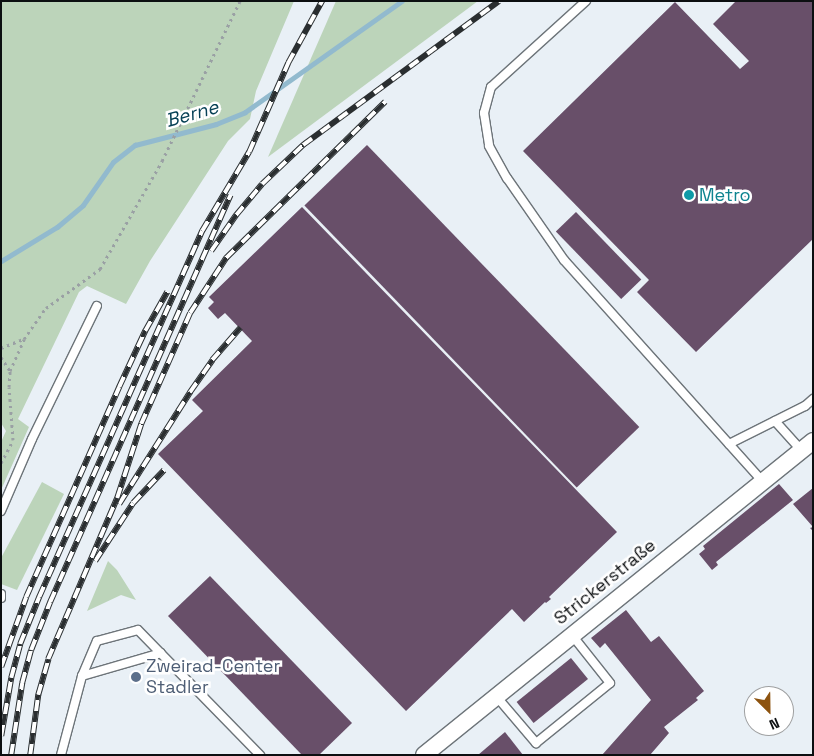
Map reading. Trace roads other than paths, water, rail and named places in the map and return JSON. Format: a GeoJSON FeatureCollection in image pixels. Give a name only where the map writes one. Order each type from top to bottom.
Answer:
{"type":"FeatureCollection","features":[{"type":"Feature","properties":{"kind":"street","name":"Strickerstraße"},"geometry":{"type":"LineString","coordinates":[[424,755],[808,444]]}},
{"type":"Feature","properties":{"kind":"lane"},"geometry":{"type":"LineString","coordinates":[[586,1],[491,87],[484,113],[489,146],[507,178],[564,260],[762,481]]}},
{"type":"Feature","properties":{"kind":"lane"},"geometry":{"type":"LineString","coordinates":[[1,511],[32,439],[97,306]]}},
{"type":"Feature","properties":{"kind":"lane"},"geometry":{"type":"LineString","coordinates":[[729,444],[805,406],[813,398]]}},
{"type":"Feature","properties":{"kind":"lane"},"geometry":{"type":"LineString","coordinates":[[774,422],[808,444]]}},
{"type":"Feature","properties":{"kind":"lane"},"geometry":{"type":"LineString","coordinates":[[60,755],[82,676],[97,641],[138,630],[260,755]]}},
{"type":"Feature","properties":{"kind":"lane"},"geometry":{"type":"LineString","coordinates":[[496,696],[536,743],[610,683],[572,635]]}},
{"type":"Feature","properties":{"kind":"lane"},"geometry":{"type":"LineString","coordinates":[[82,676],[161,653]]}},
{"type":"Feature","properties":{"kind":"waterway","name":"Berne"},"geometry":{"type":"LineString","coordinates":[[1,261],[57,227],[83,205],[113,162],[135,145],[216,124],[245,112],[402,1]]}},
{"type":"Feature","properties":{"kind":"railway"},"geometry":{"type":"LineString","coordinates":[[1,736],[11,678],[20,644],[39,597],[202,231],[249,152],[288,63],[322,1]]}},
{"type":"Feature","properties":{"kind":"railway"},"geometry":{"type":"LineString","coordinates":[[211,251],[236,215],[262,184],[303,145],[499,1]]}},
{"type":"Feature","properties":{"kind":"railway"},"geometry":{"type":"LineString","coordinates":[[30,755],[38,695],[48,659],[117,498],[141,424],[190,313],[226,258],[385,102]]}},
{"type":"Feature","properties":{"kind":"railway"},"geometry":{"type":"LineString","coordinates":[[11,755],[22,683],[31,650],[50,602],[230,195]]}},
{"type":"Feature","properties":{"kind":"railway"},"geometry":{"type":"LineString","coordinates":[[1,667],[26,597],[119,387],[145,331],[167,292]]}},
{"type":"Feature","properties":{"kind":"railway"},"geometry":{"type":"LineString","coordinates":[[119,504],[190,392],[212,360],[240,328]]}},
{"type":"Feature","properties":{"kind":"railway"},"geometry":{"type":"LineString","coordinates":[[95,561],[133,503],[164,470]]}},
{"type":"Feature","properties":{"kind":"place","name":"Metro"},"geometry":{"type":"Point","coordinates":[689,195]}},
{"type":"Feature","properties":{"kind":"place","name":"Zweirad-Center Stadler"},"geometry":{"type":"Point","coordinates":[136,677]}}]}
